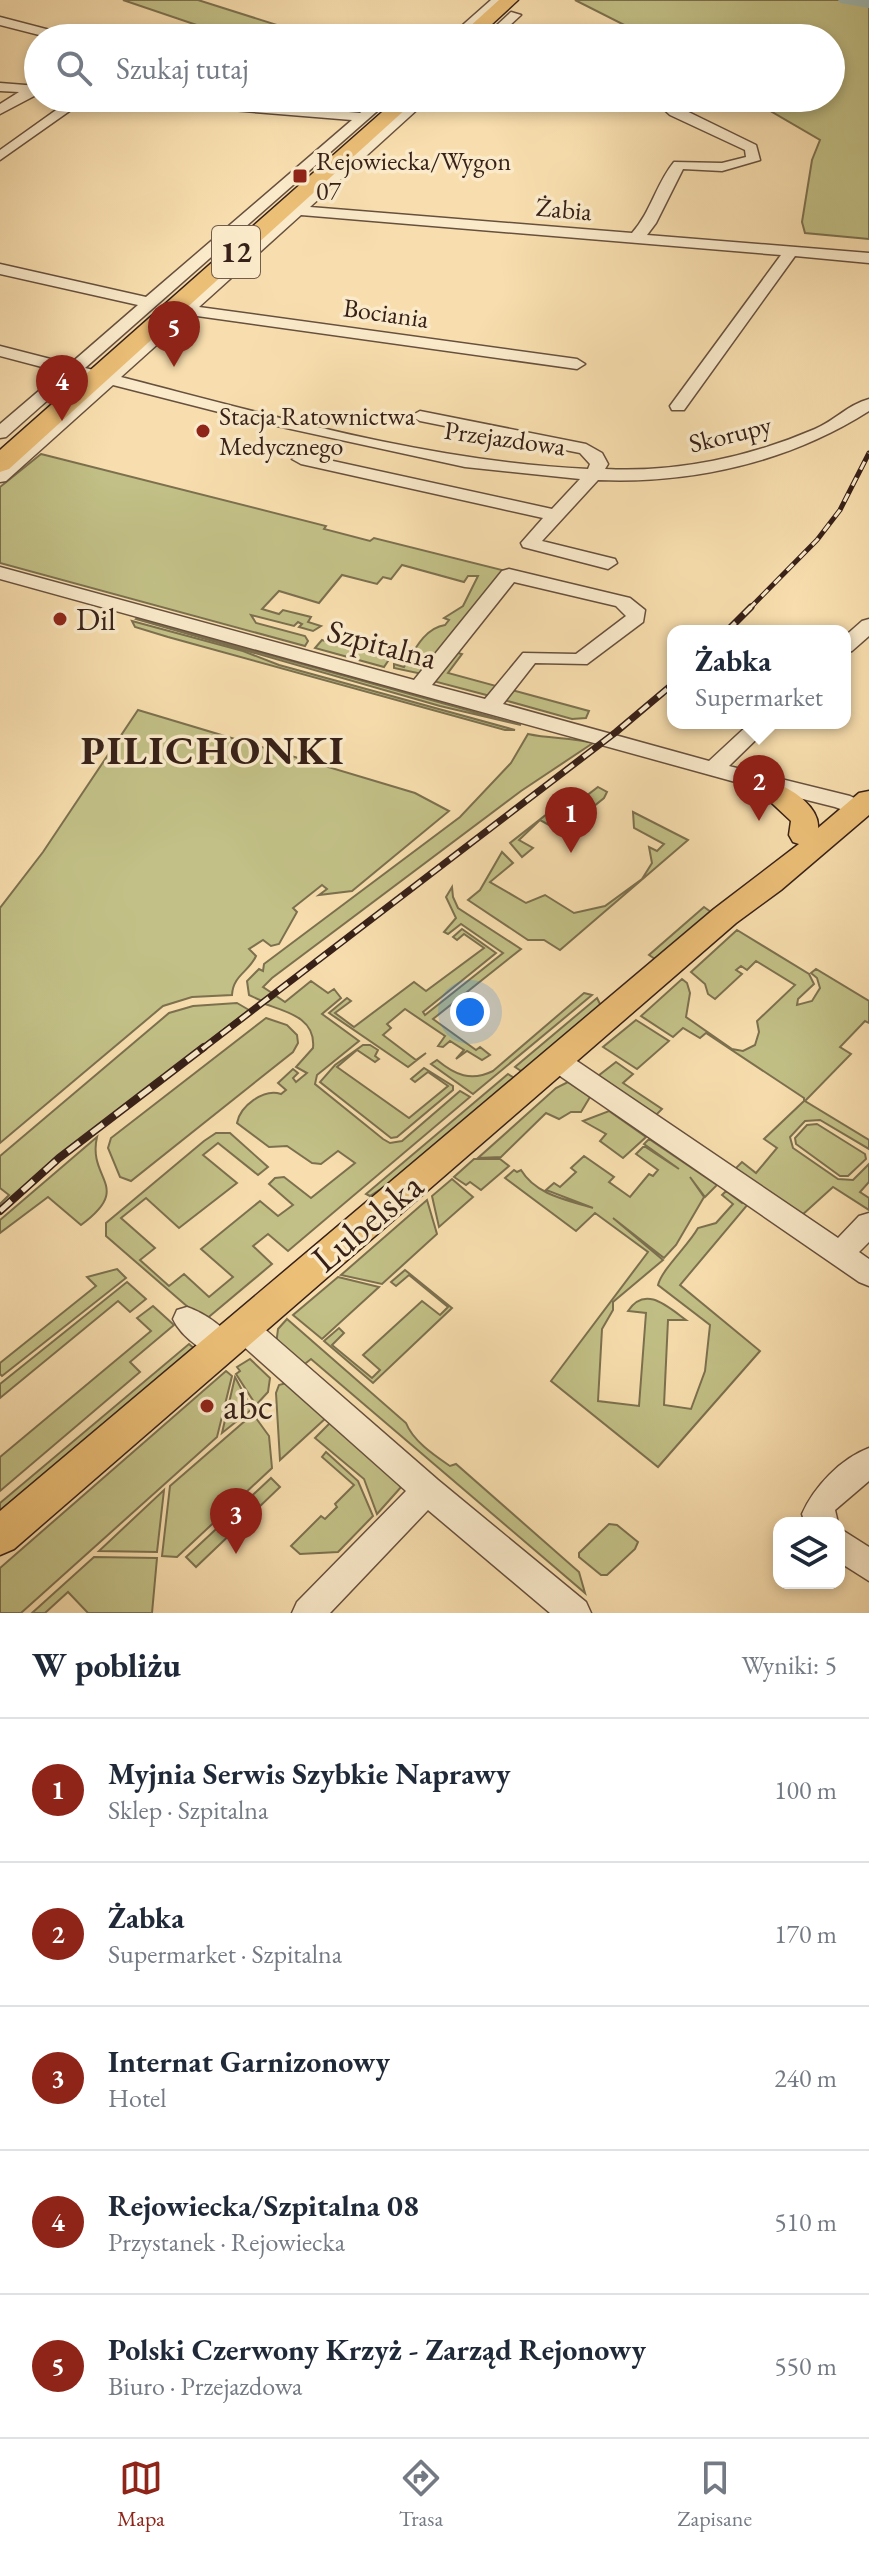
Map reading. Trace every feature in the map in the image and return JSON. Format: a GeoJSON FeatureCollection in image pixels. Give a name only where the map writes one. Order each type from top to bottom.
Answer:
{"type":"FeatureCollection","features":[{"type":"Feature","properties":{"kind":"highway"},"geometry":{"type":"LineString","coordinates":[[485,24],[509,6]]}},
{"type":"Feature","properties":{"kind":"highway"},"geometry":{"type":"LineString","coordinates":[[491,24],[509,6]]}},
{"type":"Feature","properties":{"kind":"highway","name":"12"},"geometry":{"type":"LineString","coordinates":[[0,464],[91,374],[373,112]]}},
{"type":"Feature","properties":{"kind":"highway","name":"12"},"geometry":{"type":"LineString","coordinates":[[0,446],[91,374],[393,112]]}},
{"type":"Feature","properties":{"kind":"main road","name":"Lubelska"},"geometry":{"type":"LineString","coordinates":[[0,1536],[734,908],[771,883],[855,806],[869,779]]}},
{"type":"Feature","properties":{"kind":"main road"},"geometry":{"type":"LineString","coordinates":[[774,792],[805,818],[803,835]]}},
{"type":"Feature","properties":{"kind":"main road","name":"Lubelska"},"geometry":{"type":"LineString","coordinates":[[734,908],[743,889],[761,868],[803,835],[855,806]]}},
{"type":"Feature","properties":{"kind":"street"},"geometry":{"type":"LineString","coordinates":[[478,24],[509,6]]}},
{"type":"Feature","properties":{"kind":"street"},"geometry":{"type":"LineString","coordinates":[[498,24],[509,6]]}},
{"type":"Feature","properties":{"kind":"street"},"geometry":{"type":"LineString","coordinates":[[0,21],[24,27]]}},
{"type":"Feature","properties":{"kind":"street"},"geometry":{"type":"LineString","coordinates":[[0,87],[24,89]]}},
{"type":"Feature","properties":{"kind":"street"},"geometry":{"type":"LineString","coordinates":[[0,110],[24,96]]}},
{"type":"Feature","properties":{"kind":"street"},"geometry":{"type":"LineString","coordinates":[[0,156],[61,112]]}},
{"type":"Feature","properties":{"kind":"street"},"geometry":{"type":"LineString","coordinates":[[302,112],[362,117]]}},
{"type":"Feature","properties":{"kind":"street"},"geometry":{"type":"LineString","coordinates":[[0,477],[150,303],[369,112]]}},
{"type":"Feature","properties":{"kind":"street"},"geometry":{"type":"LineString","coordinates":[[0,433],[189,310],[407,112]]}},
{"type":"Feature","properties":{"kind":"street","name":"Żabia"},"geometry":{"type":"LineString","coordinates":[[635,239],[649,223],[670,176],[679,165],[736,166],[754,156],[751,148],[739,140],[675,112]]}},
{"type":"Feature","properties":{"kind":"street","name":"Żabia"},"geometry":{"type":"LineString","coordinates":[[297,210],[869,258]]}},
{"type":"Feature","properties":{"kind":"street"},"geometry":{"type":"LineString","coordinates":[[678,406],[791,251]]}},
{"type":"Feature","properties":{"kind":"street"},"geometry":{"type":"LineString","coordinates":[[0,269],[150,303]]}},
{"type":"Feature","properties":{"kind":"street","name":"Bociania"},"geometry":{"type":"LineString","coordinates":[[189,310],[577,364]]}},
{"type":"Feature","properties":{"kind":"street","name":"Przejazdowa"},"geometry":{"type":"LineString","coordinates":[[0,351],[465,462],[516,470],[593,475]]}},
{"type":"Feature","properties":{"kind":"street","name":"Skorupy"},"geometry":{"type":"LineString","coordinates":[[593,475],[675,473],[741,462],[824,432],[869,404]]}},
{"type":"Feature","properties":{"kind":"street"},"geometry":{"type":"LineString","coordinates":[[420,416],[586,449],[599,464],[593,475],[530,543],[608,563]]}},
{"type":"Feature","properties":{"kind":"street"},"geometry":{"type":"LineString","coordinates":[[301,459],[555,515]]}},
{"type":"Feature","properties":{"kind":"street","name":"Szpitalna"},"geometry":{"type":"LineString","coordinates":[[0,573],[419,688],[717,765],[774,792],[855,806]]}},
{"type":"Feature","properties":{"kind":"street"},"geometry":{"type":"LineString","coordinates":[[419,688],[509,575],[623,602],[637,613],[636,618],[580,660],[530,657],[490,707]]}},
{"type":"Feature","properties":{"kind":"street"},"geometry":{"type":"LineString","coordinates":[[122,628],[137,611]]}},
{"type":"Feature","properties":{"kind":"street"},"geometry":{"type":"LineString","coordinates":[[717,765],[756,729]]}},
{"type":"Feature","properties":{"kind":"street","name":"Szpitalna"},"geometry":{"type":"LineString","coordinates":[[747,778],[855,806]]}},
{"type":"Feature","properties":{"kind":"street"},"geometry":{"type":"LineString","coordinates":[[556,1060],[869,1274]]}},
{"type":"Feature","properties":{"kind":"street"},"geometry":{"type":"LineString","coordinates":[[840,1254],[869,1224]]}},
{"type":"Feature","properties":{"kind":"street"},"geometry":{"type":"LineString","coordinates":[[187,1319],[233,1337],[427,1490],[575,1613]]}},
{"type":"Feature","properties":{"kind":"street"},"geometry":{"type":"LineString","coordinates":[[819,1517],[817,1514],[824,1500],[869,1462]]}},
{"type":"Feature","properties":{"kind":"street"},"geometry":{"type":"LineString","coordinates":[[308,1613],[427,1490]]}},
{"type":"Feature","properties":{"kind":"street"},"geometry":{"type":"LineString","coordinates":[[845,1548],[869,1566]]}},
{"type":"Feature","properties":{"kind":"shaded area"},"geometry":{"type":"Polygon","coordinates":[[[123,0],[198,0],[274,24],[194,24],[123,0]]]}},
{"type":"Feature","properties":{"kind":"shaded area"},"geometry":{"type":"Polygon","coordinates":[[[575,0],[869,0],[869,239],[805,233],[802,222],[812,160],[820,140],[772,112],[845,112],[845,24],[622,24],[575,0]]]}},
{"type":"Feature","properties":{"kind":"shaded area"},"geometry":{"type":"Polygon","coordinates":[[[41,454],[326,526],[324,529],[370,541],[374,538],[506,571],[422,674],[394,668],[394,664],[404,667],[426,635],[445,625],[449,620],[444,618],[463,606],[478,576],[468,576],[464,582],[402,565],[391,579],[383,577],[377,584],[342,575],[319,603],[279,591],[262,609],[311,617],[308,622],[321,626],[313,631],[299,627],[302,624],[298,622],[294,626],[251,615],[256,623],[305,636],[308,641],[305,646],[0,563],[0,487],[41,454]]]}},
{"type":"Feature","properties":{"kind":"shaded area"},"geometry":{"type":"Polygon","coordinates":[[[137,618],[521,725],[440,706],[137,618]]]}},
{"type":"Feature","properties":{"kind":"shaded area"},"geometry":{"type":"Polygon","coordinates":[[[132,621],[515,730],[505,730],[168,637],[135,627],[132,621]]]}},
{"type":"Feature","properties":{"kind":"shaded area"},"geometry":{"type":"Polygon","coordinates":[[[322,640],[388,661],[384,667],[315,648],[322,640]]]}},
{"type":"Feature","properties":{"kind":"shaded area"},"geometry":{"type":"Polygon","coordinates":[[[454,652],[462,654],[448,673],[500,687],[494,697],[433,681],[454,652]]]}},
{"type":"Feature","properties":{"kind":"shaded area"},"geometry":{"type":"Polygon","coordinates":[[[508,689],[589,711],[586,718],[572,719],[504,700],[508,689]]]}},
{"type":"Feature","properties":{"kind":"shaded area"},"geometry":{"type":"Polygon","coordinates":[[[138,710],[415,793],[449,811],[352,891],[319,895],[327,889],[322,885],[293,908],[297,912],[279,944],[271,946],[263,940],[249,949],[256,956],[238,978],[232,995],[192,997],[163,1006],[0,1143],[0,908],[43,852],[138,710]]]}},
{"type":"Feature","properties":{"kind":"shaded area"},"geometry":{"type":"Polygon","coordinates":[[[528,734],[593,743],[521,791],[272,978],[263,987],[272,993],[262,1001],[249,995],[247,981],[259,969],[263,971],[264,964],[460,817],[511,763],[528,734]]]}},
{"type":"Feature","properties":{"kind":"shaded area"},"geometry":{"type":"Polygon","coordinates":[[[598,787],[607,792],[604,798],[562,832],[540,820],[519,840],[533,848],[522,857],[510,843],[547,814],[557,818],[598,787]]]}},
{"type":"Feature","properties":{"kind":"shaded area"},"geometry":{"type":"Polygon","coordinates":[[[633,812],[688,840],[560,950],[544,940],[528,940],[468,900],[480,890],[502,852],[513,863],[490,882],[526,903],[545,895],[574,913],[605,906],[642,879],[652,863],[649,847],[657,851],[664,844],[634,828],[633,812]]]}},
{"type":"Feature","properties":{"kind":"shaded area"},"geometry":{"type":"Polygon","coordinates":[[[452,887],[458,908],[521,949],[433,1019],[476,1050],[480,1047],[490,1055],[482,1060],[467,1051],[456,1059],[464,1050],[450,1041],[443,1047],[438,1046],[445,1036],[405,1009],[387,1024],[391,1028],[383,1035],[416,1060],[426,1053],[408,1067],[329,1013],[347,998],[351,1001],[335,1013],[354,1027],[414,982],[426,991],[484,948],[464,934],[457,940],[453,937],[462,929],[496,953],[423,1012],[425,1015],[503,953],[461,924],[448,934],[444,932],[456,918],[446,897],[452,887]]]}},
{"type":"Feature","properties":{"kind":"shaded area"},"geometry":{"type":"Polygon","coordinates":[[[704,907],[711,912],[655,959],[649,955],[704,907]]]}},
{"type":"Feature","properties":{"kind":"shaded area"},"geometry":{"type":"Polygon","coordinates":[[[737,930],[809,974],[814,984],[798,999],[797,1005],[812,1001],[820,988],[817,978],[811,973],[816,969],[869,1001],[869,1023],[865,1021],[840,1047],[851,1054],[805,1101],[869,1140],[869,1149],[820,1120],[805,1121],[790,1137],[793,1148],[838,1179],[853,1180],[869,1164],[869,1182],[860,1192],[869,1198],[869,1210],[833,1187],[801,1216],[734,1170],[742,1162],[756,1173],[777,1148],[764,1139],[804,1098],[706,1033],[700,1038],[683,1028],[673,1037],[641,1016],[682,979],[690,993],[686,1017],[732,1049],[743,1051],[755,1045],[759,1032],[757,1021],[795,985],[756,961],[747,970],[741,966],[736,970],[742,974],[715,999],[708,994],[705,984],[691,972],[737,930]]]}},
{"type":"Feature","properties":{"kind":"shaded area"},"geometry":{"type":"Polygon","coordinates":[[[311,981],[328,993],[334,989],[341,998],[322,1014],[359,1041],[317,1075],[315,1084],[383,1139],[390,1143],[402,1141],[460,1091],[470,1097],[288,1251],[268,1234],[253,1246],[272,1264],[204,1321],[106,1236],[106,1223],[204,1141],[216,1133],[230,1133],[268,1167],[258,1175],[218,1143],[203,1155],[237,1183],[179,1228],[146,1198],[121,1218],[155,1248],[140,1260],[169,1286],[184,1274],[209,1297],[233,1277],[201,1249],[260,1201],[278,1216],[293,1205],[269,1184],[275,1178],[284,1177],[311,1198],[355,1163],[338,1151],[321,1164],[312,1163],[287,1146],[269,1147],[237,1123],[243,1110],[254,1100],[286,1090],[278,1083],[293,1069],[298,1073],[293,1078],[296,1082],[307,1073],[296,1067],[313,1048],[310,1030],[298,1018],[265,1004],[276,996],[285,1002],[311,981]]]}},
{"type":"Feature","properties":{"kind":"shaded area"},"geometry":{"type":"Polygon","coordinates":[[[584,993],[592,995],[473,1094],[431,1064],[437,1060],[450,1070],[470,1076],[493,1071],[584,993]]]}},
{"type":"Feature","properties":{"kind":"shaded area"},"geometry":{"type":"Polygon","coordinates":[[[597,998],[601,1006],[524,1073],[515,1067],[597,998]]]}},
{"type":"Feature","properties":{"kind":"shaded area"},"geometry":{"type":"Polygon","coordinates":[[[237,1003],[249,1010],[56,1158],[0,1208],[9,1195],[0,1188],[0,1156],[169,1013],[193,1006],[237,1003]]]}},
{"type":"Feature","properties":{"kind":"shaded area"},"geometry":{"type":"Polygon","coordinates":[[[266,1018],[287,1025],[297,1035],[298,1043],[293,1052],[131,1181],[120,1177],[108,1148],[111,1138],[266,1018]]]}},
{"type":"Feature","properties":{"kind":"shaded area"},"geometry":{"type":"Polygon","coordinates":[[[636,1020],[669,1041],[637,1069],[603,1047],[636,1020]]]}},
{"type":"Feature","properties":{"kind":"shaded area"},"geometry":{"type":"Polygon","coordinates":[[[363,1045],[378,1050],[375,1056],[379,1059],[375,1062],[357,1050],[337,1067],[409,1118],[448,1086],[428,1072],[415,1082],[411,1079],[424,1068],[453,1086],[453,1090],[397,1137],[391,1138],[320,1082],[335,1065],[363,1045]]]}},
{"type":"Feature","properties":{"kind":"shaded area"},"geometry":{"type":"Polygon","coordinates":[[[616,1062],[633,1074],[623,1083],[662,1109],[655,1116],[598,1076],[616,1062]]]}},
{"type":"Feature","properties":{"kind":"shaded area"},"geometry":{"type":"Polygon","coordinates":[[[508,1074],[516,1079],[407,1172],[370,1196],[366,1194],[508,1074]]]}},
{"type":"Feature","properties":{"kind":"shaded area"},"geometry":{"type":"Polygon","coordinates":[[[568,1082],[590,1097],[581,1112],[571,1112],[559,1119],[546,1113],[501,1157],[478,1158],[556,1088],[568,1082]]]}},
{"type":"Feature","properties":{"kind":"shaded area"},"geometry":{"type":"Polygon","coordinates":[[[609,1111],[646,1137],[623,1158],[600,1141],[606,1134],[583,1121],[609,1111]]]}},
{"type":"Feature","properties":{"kind":"shaded area"},"geometry":{"type":"Polygon","coordinates":[[[817,1124],[865,1154],[866,1159],[848,1176],[840,1176],[796,1144],[795,1138],[807,1125],[817,1124]]]}},
{"type":"Feature","properties":{"kind":"shaded area"},"geometry":{"type":"Polygon","coordinates":[[[97,1137],[98,1163],[107,1191],[96,1212],[81,1225],[48,1197],[0,1233],[0,1220],[97,1137]]]}},
{"type":"Feature","properties":{"kind":"shaded area"},"geometry":{"type":"Polygon","coordinates":[[[649,1139],[717,1185],[705,1197],[690,1177],[704,1197],[676,1245],[664,1258],[613,1218],[663,1260],[613,1302],[613,1310],[602,1329],[598,1401],[639,1406],[646,1313],[628,1311],[642,1299],[649,1299],[664,1304],[686,1320],[668,1320],[664,1405],[691,1409],[705,1371],[710,1325],[658,1285],[698,1228],[716,1223],[733,1204],[722,1195],[726,1191],[742,1203],[745,1200],[749,1203],[680,1285],[760,1351],[658,1467],[551,1381],[648,1252],[595,1213],[576,1231],[505,1178],[514,1170],[521,1170],[544,1191],[593,1208],[546,1190],[554,1183],[560,1187],[576,1172],[571,1168],[584,1156],[614,1177],[609,1182],[630,1197],[649,1174],[653,1176],[658,1170],[636,1154],[644,1146],[679,1169],[644,1144],[649,1139]]]}},
{"type":"Feature","properties":{"kind":"shaded area"},"geometry":{"type":"Polygon","coordinates":[[[474,1159],[500,1159],[509,1166],[481,1190],[470,1182],[466,1185],[454,1177],[474,1159]]]}},
{"type":"Feature","properties":{"kind":"shaded area"},"geometry":{"type":"Polygon","coordinates":[[[452,1179],[473,1197],[439,1227],[432,1196],[452,1179]]]}},
{"type":"Feature","properties":{"kind":"shaded area"},"geometry":{"type":"Polygon","coordinates":[[[427,1200],[437,1234],[382,1284],[341,1275],[427,1200]]]}},
{"type":"Feature","properties":{"kind":"shaded area"},"geometry":{"type":"Polygon","coordinates":[[[117,1269],[126,1278],[2,1376],[0,1374],[0,1363],[96,1286],[87,1277],[117,1269]]]}},
{"type":"Feature","properties":{"kind":"shaded area"},"geometry":{"type":"Polygon","coordinates":[[[405,1270],[452,1308],[373,1383],[324,1341],[339,1328],[344,1333],[332,1345],[372,1378],[380,1370],[363,1355],[422,1301],[440,1315],[448,1307],[409,1275],[396,1286],[391,1282],[405,1270]]]}},
{"type":"Feature","properties":{"kind":"shaded area"},"geometry":{"type":"Polygon","coordinates":[[[338,1277],[379,1287],[322,1339],[293,1315],[338,1277]]]}},
{"type":"Feature","properties":{"kind":"shaded area"},"geometry":{"type":"Polygon","coordinates":[[[127,1282],[146,1299],[130,1312],[118,1301],[0,1398],[0,1384],[127,1282]]]}},
{"type":"Feature","properties":{"kind":"shaded area"},"geometry":{"type":"Polygon","coordinates":[[[153,1306],[174,1325],[130,1362],[140,1372],[0,1491],[0,1457],[151,1331],[137,1318],[153,1306]]]}},
{"type":"Feature","properties":{"kind":"shaded area"},"geometry":{"type":"Polygon","coordinates":[[[287,1319],[406,1423],[425,1447],[450,1466],[456,1464],[579,1572],[585,1593],[311,1359],[301,1367],[276,1345],[278,1329],[287,1319]]]}},
{"type":"Feature","properties":{"kind":"shaded area"},"geometry":{"type":"Polygon","coordinates":[[[189,1344],[197,1351],[0,1518],[0,1503],[189,1344]]]}},
{"type":"Feature","properties":{"kind":"shaded area"},"geometry":{"type":"Polygon","coordinates":[[[250,1359],[270,1378],[268,1392],[256,1405],[236,1374],[240,1371],[237,1367],[250,1359]]]}},
{"type":"Feature","properties":{"kind":"shaded area"},"geometry":{"type":"Polygon","coordinates":[[[226,1371],[232,1376],[217,1437],[21,1613],[0,1613],[0,1568],[226,1371]]]}},
{"type":"Feature","properties":{"kind":"shaded area"},"geometry":{"type":"Polygon","coordinates":[[[235,1377],[252,1409],[222,1433],[235,1377]]]}},
{"type":"Feature","properties":{"kind":"shaded area"},"geometry":{"type":"Polygon","coordinates":[[[286,1383],[327,1417],[280,1460],[276,1393],[279,1385],[286,1383]]]}},
{"type":"Feature","properties":{"kind":"shaded area"},"geometry":{"type":"Polygon","coordinates":[[[253,1414],[269,1436],[272,1468],[177,1557],[162,1556],[170,1486],[253,1414]]]}},
{"type":"Feature","properties":{"kind":"shaded area"},"geometry":{"type":"Polygon","coordinates":[[[331,1422],[402,1486],[377,1514],[364,1479],[315,1438],[331,1422]]]}},
{"type":"Feature","properties":{"kind":"shaded area"},"geometry":{"type":"Polygon","coordinates":[[[326,1452],[358,1481],[373,1516],[338,1552],[300,1554],[291,1546],[321,1516],[325,1519],[354,1485],[322,1457],[326,1452]]]}},
{"type":"Feature","properties":{"kind":"shaded area"},"geometry":{"type":"Polygon","coordinates":[[[271,1478],[280,1487],[196,1567],[186,1557],[271,1478]]]}},
{"type":"Feature","properties":{"kind":"shaded area"},"geometry":{"type":"Polygon","coordinates":[[[164,1490],[157,1552],[99,1551],[164,1490]]]}},
{"type":"Feature","properties":{"kind":"shaded area"},"geometry":{"type":"Polygon","coordinates":[[[609,1524],[617,1525],[638,1542],[635,1549],[607,1575],[601,1575],[579,1557],[579,1553],[609,1524]]]}},
{"type":"Feature","properties":{"kind":"shaded area"},"geometry":{"type":"Polygon","coordinates":[[[94,1557],[157,1558],[152,1613],[88,1613],[68,1592],[45,1613],[32,1613],[94,1557]]]}},
{"type":"Feature","properties":{"kind":"waterway"},"geometry":{"type":"LineString","coordinates":[[845,0],[869,4]]}},
{"type":"Feature","properties":{"kind":"railway"},"geometry":{"type":"LineString","coordinates":[[749,609],[817,540],[840,510],[869,453]]}},
{"type":"Feature","properties":{"kind":"railway"},"geometry":{"type":"LineString","coordinates":[[733,625],[749,609]]}},
{"type":"Feature","properties":{"kind":"railway"},"geometry":{"type":"LineString","coordinates":[[202,1049],[616,732],[667,689]]}},
{"type":"Feature","properties":{"kind":"railway"},"geometry":{"type":"LineString","coordinates":[[0,1211],[59,1158],[204,1047]]}},
{"type":"Feature","properties":{"kind":"place","name":"Rejowiecka/Wygon 07"},"geometry":{"type":"Point","coordinates":[300,176]}},
{"type":"Feature","properties":{"kind":"place","name":"Polski Czerwony Krzyż - Zarząd Rejonowy"},"geometry":{"type":"Point","coordinates":[174,367]}},
{"type":"Feature","properties":{"kind":"place","name":"Rejowiecka/Szpitalna 08"},"geometry":{"type":"Point","coordinates":[62,421]}},
{"type":"Feature","properties":{"kind":"place","name":"Stacja Ratownictwa Medycznego"},"geometry":{"type":"Point","coordinates":[203,431]}},
{"type":"Feature","properties":{"kind":"place","name":"Dil"},"geometry":{"type":"Point","coordinates":[60,619]}},
{"type":"Feature","properties":{"kind":"place","name":"Żabka"},"geometry":{"type":"Point","coordinates":[759,821]}},
{"type":"Feature","properties":{"kind":"place","name":"Myjnia Serwis Szybkie Naprawy"},"geometry":{"type":"Point","coordinates":[571,853]}},
{"type":"Feature","properties":{"kind":"place","name":"abc"},"geometry":{"type":"Point","coordinates":[207,1406]}},
{"type":"Feature","properties":{"kind":"place","name":"Internat Garnizonowy"},"geometry":{"type":"Point","coordinates":[236,1554]}},
{"type":"Feature","properties":{"kind":"district","name":"PILICHONKI"},"geometry":{"type":"Point","coordinates":[213,750]}}]}
